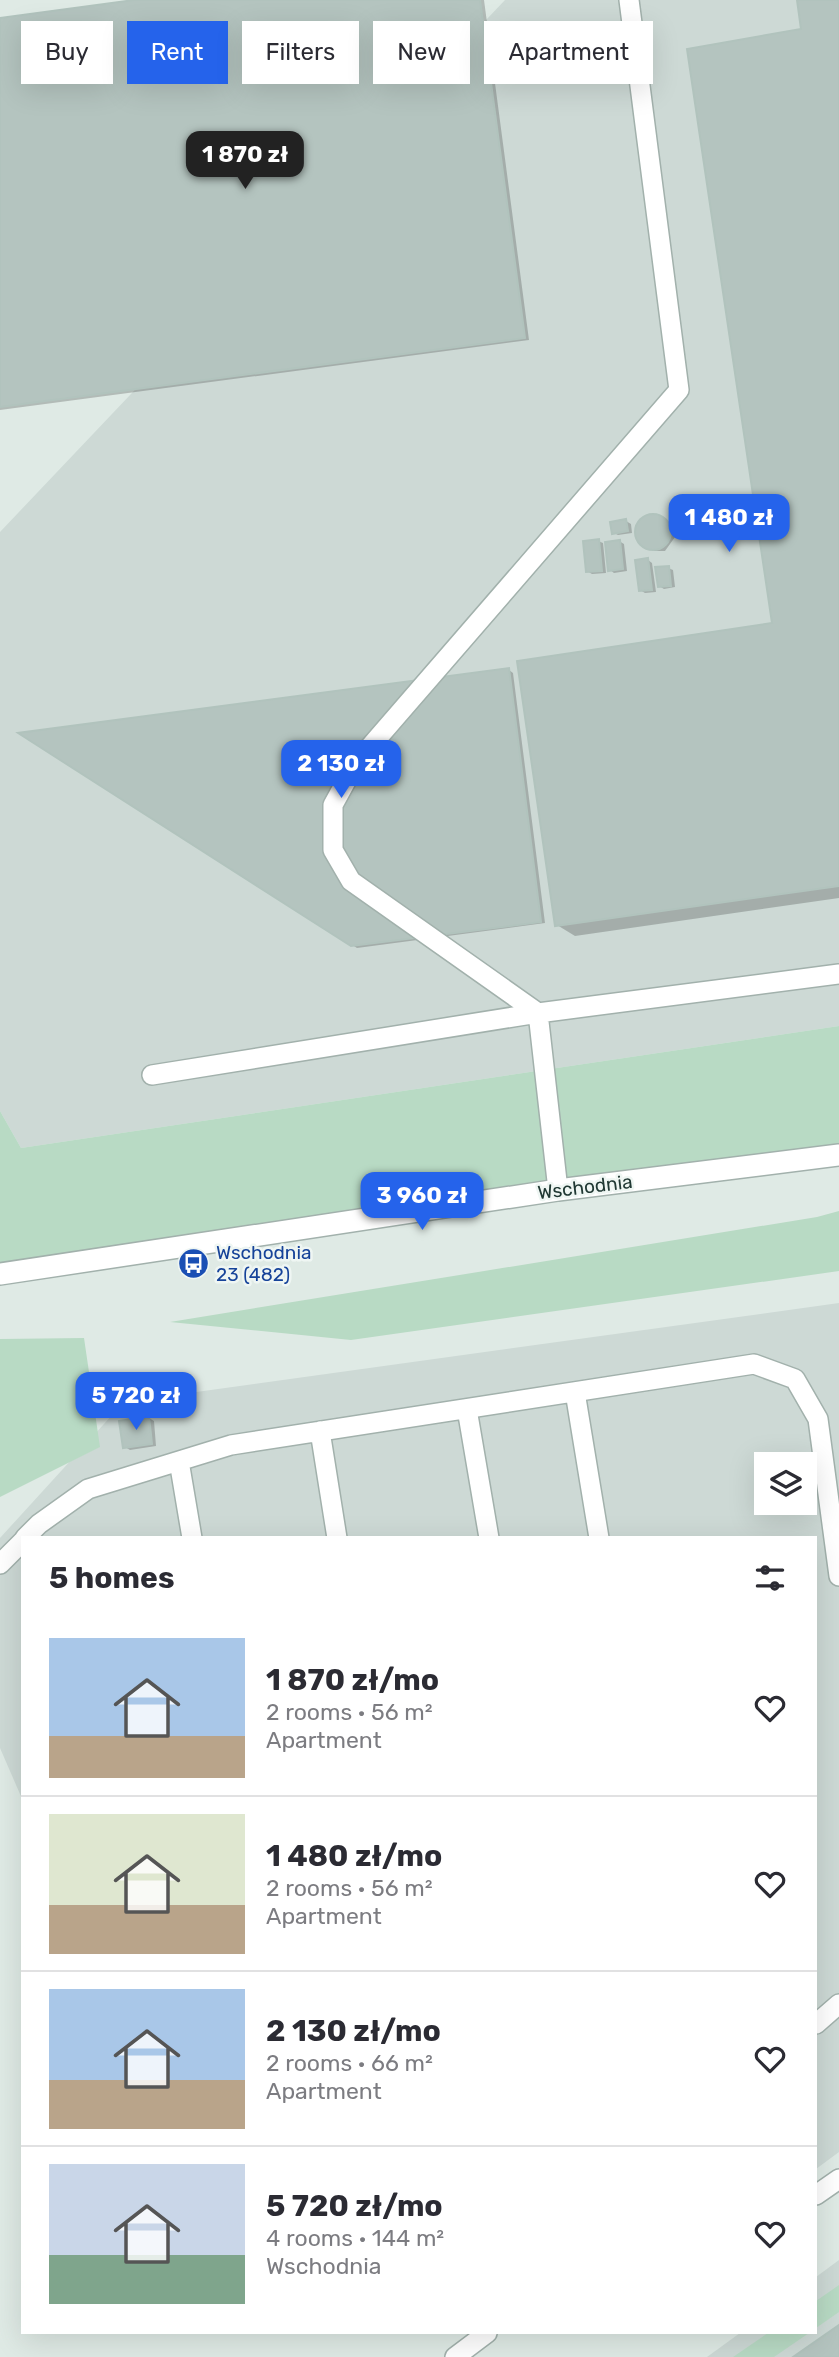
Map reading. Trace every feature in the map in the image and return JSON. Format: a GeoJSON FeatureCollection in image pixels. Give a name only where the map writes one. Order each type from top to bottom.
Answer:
{"type":"FeatureCollection","features":[{"type":"Feature","properties":{"kind":"street","name":"Wschodnia"},"geometry":{"type":"LineString","coordinates":[[0,1274],[558,1190],[839,1155]]}},
{"type":"Feature","properties":{"kind":"lane"},"geometry":{"type":"LineString","coordinates":[[558,1190],[538,1013],[351,881],[333,850],[333,805],[356,762],[678,390],[629,0]]}},
{"type":"Feature","properties":{"kind":"lane"},"geometry":{"type":"LineString","coordinates":[[152,1075],[538,1013],[839,974]]}},
{"type":"Feature","properties":{"kind":"lane"},"geometry":{"type":"LineString","coordinates":[[44,1531],[88,1489],[231,1445],[754,1364],[794,1379],[818,1419],[839,1576]]}},
{"type":"Feature","properties":{"kind":"lane"},"geometry":{"type":"LineString","coordinates":[[575,1392],[599,1536]]}},
{"type":"Feature","properties":{"kind":"lane"},"geometry":{"type":"LineString","coordinates":[[467,1409],[489,1536]]}},
{"type":"Feature","properties":{"kind":"lane"},"geometry":{"type":"LineString","coordinates":[[320,1431],[337,1536]]}},
{"type":"Feature","properties":{"kind":"lane"},"geometry":{"type":"LineString","coordinates":[[179,1461],[192,1536]]}},
{"type":"Feature","properties":{"kind":"lane"},"geometry":{"type":"LineString","coordinates":[[0,1564],[21,1542]]}},
{"type":"Feature","properties":{"kind":"lane"},"geometry":{"type":"LineString","coordinates":[[817,2023],[839,2004]]}},
{"type":"Feature","properties":{"kind":"lane"},"geometry":{"type":"LineString","coordinates":[[817,2194],[839,2179]]}},
{"type":"Feature","properties":{"kind":"lane"},"geometry":{"type":"LineString","coordinates":[[454,2357],[486,2334]]}},
{"type":"Feature","properties":{"kind":"shaded area"},"geometry":{"type":"Polygon","coordinates":[[[505,0],[839,0],[839,1026],[21,1148],[0,1111],[0,532],[425,84],[470,84],[470,37],[484,22],[484,84],[653,84],[653,21],[485,21],[505,0]]]}},
{"type":"Feature","properties":{"kind":"shaded area"},"geometry":{"type":"Polygon","coordinates":[[[839,1303],[839,2152],[817,2168],[817,1536],[21,1536],[21,1796],[0,1748],[0,1538],[124,1402],[839,1303]]]}},
{"type":"Feature","properties":{"kind":"shaded area"},"geometry":{"type":"Polygon","coordinates":[[[839,2260],[839,2357],[707,2357],[739,2334],[817,2334],[817,2276],[839,2260]]]}},
{"type":"Feature","properties":{"kind":"green space"},"geometry":{"type":"Polygon","coordinates":[[[839,1026],[839,1155],[0,1274],[0,1111],[21,1148],[839,1026]]]}},
{"type":"Feature","properties":{"kind":"green space"},"geometry":{"type":"Polygon","coordinates":[[[839,1211],[839,1271],[351,1340],[170,1322],[817,1217],[839,1211]]]}},
{"type":"Feature","properties":{"kind":"green space"},"geometry":{"type":"Polygon","coordinates":[[[84,1338],[100,1447],[0,1497],[0,1339],[84,1338]]]}},
{"type":"Feature","properties":{"kind":"green space"},"geometry":{"type":"Polygon","coordinates":[[[839,2285],[839,2312],[817,2327],[817,2300],[839,2285]]]}},
{"type":"Feature","properties":{"kind":"green space"},"geometry":{"type":"Polygon","coordinates":[[[767,2334],[808,2334],[774,2357],[733,2357],[767,2334]]]}},
{"type":"Feature","properties":{"kind":"building"},"geometry":{"type":"Polygon","coordinates":[[[134,0],[480,0],[484,30],[484,84],[491,84],[525,338],[0,407],[0,18],[134,0]]]}},
{"type":"Feature","properties":{"kind":"building"},"geometry":{"type":"Polygon","coordinates":[[[797,0],[839,0],[839,886],[555,926],[517,661],[772,623],[687,49],[801,29],[797,0]]]}},
{"type":"Feature","properties":{"kind":"building"},"geometry":{"type":"Polygon","coordinates":[[[653,514],[666,519],[671,532],[666,545],[653,550],[640,545],[635,532],[640,519],[653,514]]]}},
{"type":"Feature","properties":{"kind":"building"},"geometry":{"type":"Polygon","coordinates":[[[626,519],[628,531],[612,534],[610,522],[626,519]]]}},
{"type":"Feature","properties":{"kind":"building"},"geometry":{"type":"Polygon","coordinates":[[[691,520],[693,534],[681,536],[679,521],[691,520]]]}},
{"type":"Feature","properties":{"kind":"building"},"geometry":{"type":"Polygon","coordinates":[[[599,539],[602,571],[586,572],[583,541],[599,539]]]}},
{"type":"Feature","properties":{"kind":"building"},"geometry":{"type":"Polygon","coordinates":[[[620,540],[623,569],[608,571],[605,542],[620,540]]]}},
{"type":"Feature","properties":{"kind":"building"},"geometry":{"type":"Polygon","coordinates":[[[648,558],[652,590],[639,591],[635,560],[648,558]]]}},
{"type":"Feature","properties":{"kind":"building"},"geometry":{"type":"Polygon","coordinates":[[[669,566],[671,586],[658,587],[655,567],[669,566]]]}},
{"type":"Feature","properties":{"kind":"building"},"geometry":{"type":"Polygon","coordinates":[[[509,668],[541,922],[351,946],[18,733],[509,668]]]}},
{"type":"Feature","properties":{"kind":"building"},"geometry":{"type":"Polygon","coordinates":[[[149,1416],[152,1444],[123,1448],[119,1421],[149,1416]]]}},
{"type":"Feature","properties":{"kind":"building"},"geometry":{"type":"Polygon","coordinates":[[[839,2325],[839,2357],[793,2357],[839,2325]]]}},
{"type":"Feature","properties":{"kind":"place","name":"Wschodnia 23 (482)"},"geometry":{"type":"Point","coordinates":[193,1263]}}]}
